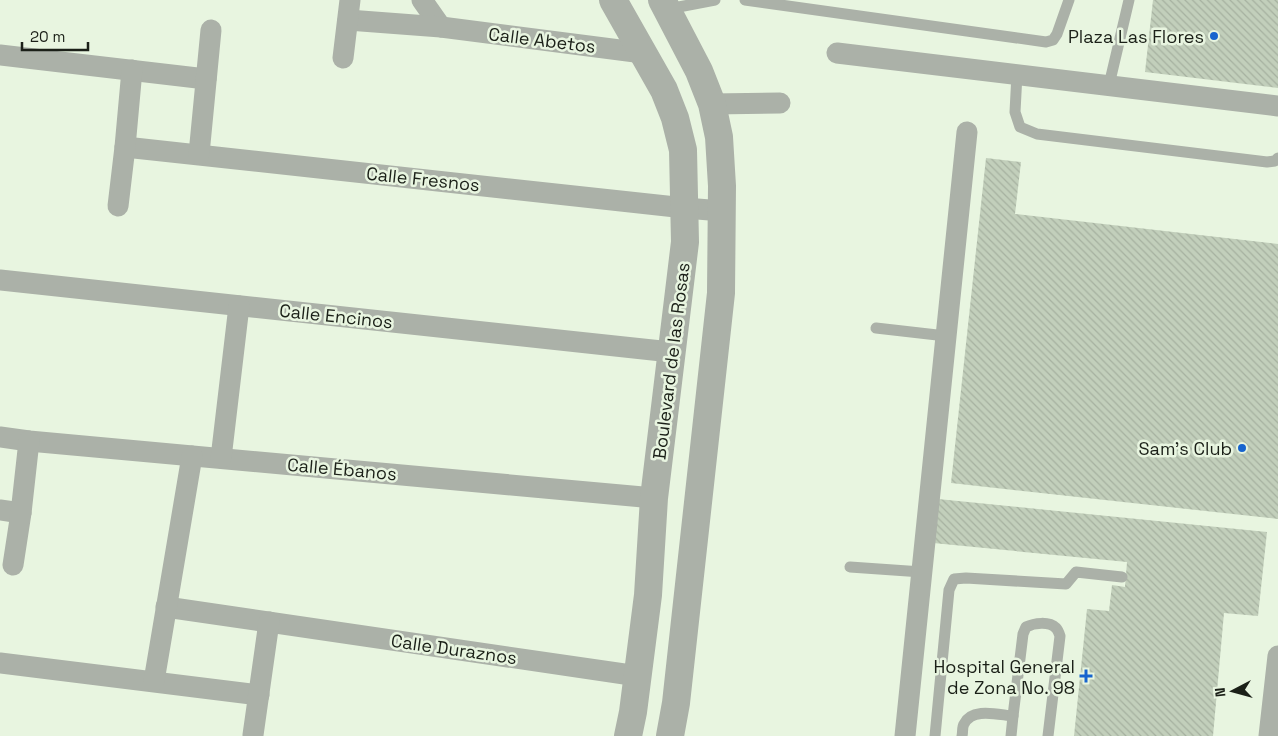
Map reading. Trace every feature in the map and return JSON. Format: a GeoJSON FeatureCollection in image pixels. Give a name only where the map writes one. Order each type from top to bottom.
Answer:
{"type":"FeatureCollection","features":[{"type":"Feature","properties":{"kind":"street"},"geometry":{"type":"LineString","coordinates":[[422,0],[441,27]]}},
{"type":"Feature","properties":{"kind":"street","name":"Boulevard de las Rosas"},"geometry":{"type":"LineString","coordinates":[[613,0],[664,90],[676,118],[683,150],[685,242],[654,498],[648,595],[633,712],[628,736]]}},
{"type":"Feature","properties":{"kind":"street"},"geometry":{"type":"LineString","coordinates":[[664,5],[700,72],[712,104],[719,137],[722,186],[721,293],[677,694],[670,736]]}},
{"type":"Feature","properties":{"kind":"street","name":"Calle Abetos"},"geometry":{"type":"LineString","coordinates":[[343,58],[349,10],[441,27],[643,53]]}},
{"type":"Feature","properties":{"kind":"street"},"geometry":{"type":"LineString","coordinates":[[199,154],[212,30]]}},
{"type":"Feature","properties":{"kind":"street"},"geometry":{"type":"LineString","coordinates":[[837,53],[1278,106]]}},
{"type":"Feature","properties":{"kind":"street"},"geometry":{"type":"LineString","coordinates":[[0,56],[206,79]]}},
{"type":"Feature","properties":{"kind":"street"},"geometry":{"type":"LineString","coordinates":[[118,206],[132,70]]}},
{"type":"Feature","properties":{"kind":"street"},"geometry":{"type":"LineString","coordinates":[[712,104],[780,103]]}},
{"type":"Feature","properties":{"kind":"street"},"geometry":{"type":"LineString","coordinates":[[905,736],[967,132]]}},
{"type":"Feature","properties":{"kind":"street","name":"Calle Fresnos"},"geometry":{"type":"LineString","coordinates":[[125,147],[722,211]]}},
{"type":"Feature","properties":{"kind":"street","name":"Calle Encinos"},"geometry":{"type":"LineString","coordinates":[[0,280],[672,352]]}},
{"type":"Feature","properties":{"kind":"street"},"geometry":{"type":"LineString","coordinates":[[221,458],[239,306]]}},
{"type":"Feature","properties":{"kind":"street","name":"Calle Ébanos"},"geometry":{"type":"LineString","coordinates":[[0,437],[654,498]]}},
{"type":"Feature","properties":{"kind":"street"},"geometry":{"type":"LineString","coordinates":[[13,565],[29,441]]}},
{"type":"Feature","properties":{"kind":"street"},"geometry":{"type":"LineString","coordinates":[[154,681],[192,456]]}},
{"type":"Feature","properties":{"kind":"street"},"geometry":{"type":"LineString","coordinates":[[0,510],[21,513]]}},
{"type":"Feature","properties":{"kind":"street","name":"Calle Duraznos"},"geometry":{"type":"LineString","coordinates":[[166,606],[638,676]]}},
{"type":"Feature","properties":{"kind":"street"},"geometry":{"type":"LineString","coordinates":[[253,735],[269,622]]}},
{"type":"Feature","properties":{"kind":"street"},"geometry":{"type":"LineString","coordinates":[[1269,736],[1278,656]]}},
{"type":"Feature","properties":{"kind":"street"},"geometry":{"type":"LineString","coordinates":[[0,663],[259,695]]}},
{"type":"Feature","properties":{"kind":"lane"},"geometry":{"type":"LineString","coordinates":[[664,5],[715,0]]}},
{"type":"Feature","properties":{"kind":"lane"},"geometry":{"type":"LineString","coordinates":[[745,0],[1046,42],[1053,40],[1057,34],[1070,0]]}},
{"type":"Feature","properties":{"kind":"lane"},"geometry":{"type":"LineString","coordinates":[[1109,85],[1129,0]]}},
{"type":"Feature","properties":{"kind":"lane"},"geometry":{"type":"LineString","coordinates":[[1017,74],[1015,112],[1020,127],[1037,134],[1266,162],[1278,158]]}},
{"type":"Feature","properties":{"kind":"lane"},"geometry":{"type":"LineString","coordinates":[[876,328],[946,336]]}},
{"type":"Feature","properties":{"kind":"lane"},"geometry":{"type":"LineString","coordinates":[[850,567],[922,572]]}},
{"type":"Feature","properties":{"kind":"lane"},"geometry":{"type":"LineString","coordinates":[[935,736],[949,590],[954,579],[966,578],[1066,584],[1076,572],[1122,578]]}},
{"type":"Feature","properties":{"kind":"lane"},"geometry":{"type":"LineString","coordinates":[[1011,736],[1023,634],[1026,627],[1034,623],[1050,625],[1056,628],[1060,636],[1048,736]]}},
{"type":"Feature","properties":{"kind":"lane"},"geometry":{"type":"LineString","coordinates":[[962,736],[963,724],[969,717],[980,713],[1013,716]]}},
{"type":"Feature","properties":{"kind":"building","name":"Plaza Las Flores"},"geometry":{"type":"Polygon","coordinates":[[[1153,0],[1278,0],[1278,88],[1145,72],[1153,0]]]}},
{"type":"Feature","properties":{"kind":"building"},"geometry":{"type":"Polygon","coordinates":[[[986,158],[1021,162],[1015,214],[1278,244],[1278,519],[951,483],[986,158]]]}},
{"type":"Feature","properties":{"kind":"building","name":"Hospital General de Zona No. 98"},"geometry":{"type":"Polygon","coordinates":[[[938,499],[1267,532],[1258,616],[1224,613],[1213,736],[1074,736],[1087,609],[1109,611],[1112,585],[1125,587],[1127,562],[933,543],[938,499]]]}},
{"type":"Feature","properties":{"kind":"place","name":"Plaza Las Flores"},"geometry":{"type":"Point","coordinates":[1214,36]}},
{"type":"Feature","properties":{"kind":"place","name":"Sam's Club"},"geometry":{"type":"Point","coordinates":[1242,448]}},
{"type":"Feature","properties":{"kind":"place","name":"Hospital General de Zona No. 98"},"geometry":{"type":"Point","coordinates":[1086,676]}}]}
